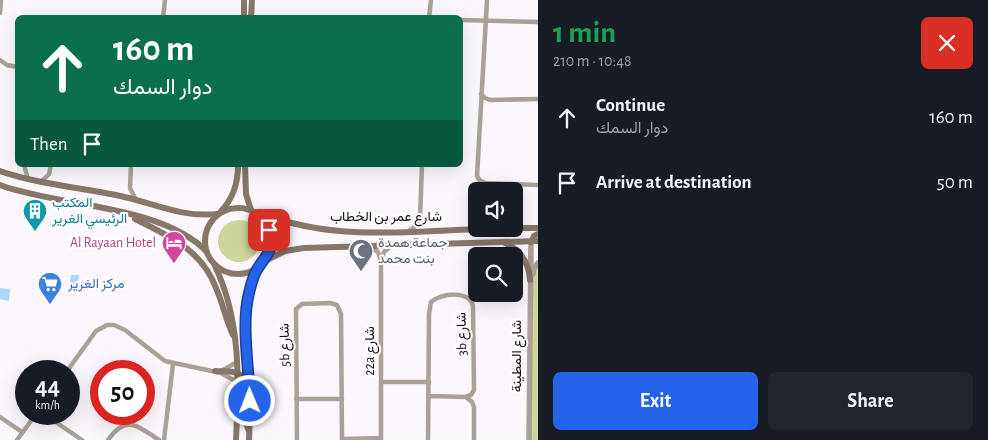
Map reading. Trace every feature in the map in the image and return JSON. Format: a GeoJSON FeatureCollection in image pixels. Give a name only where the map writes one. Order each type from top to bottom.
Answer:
{"type":"FeatureCollection","features":[{"type":"Feature","properties":{"kind":"main road"},"geometry":{"type":"LineString","coordinates":[[244,0],[244,15]]}},
{"type":"Feature","properties":{"kind":"main road"},"geometry":{"type":"LineString","coordinates":[[251,15],[252,0]]}},
{"type":"Feature","properties":{"kind":"main road"},"geometry":{"type":"LineString","coordinates":[[207,252],[205,235],[212,220],[226,206],[235,190],[238,167]]}},
{"type":"Feature","properties":{"kind":"main road"},"geometry":{"type":"LineString","coordinates":[[245,167],[246,194],[251,210]]}},
{"type":"Feature","properties":{"kind":"main road"},"geometry":{"type":"LineString","coordinates":[[0,171],[41,182],[136,200],[180,213],[202,215],[219,213],[238,207],[251,210],[265,221],[270,230],[270,251],[258,267],[249,290],[246,316],[249,440]]}},
{"type":"Feature","properties":{"kind":"main road"},"geometry":{"type":"LineString","coordinates":[[0,185],[39,196],[123,213],[174,228],[193,239],[207,252],[228,298],[236,340],[236,440]]}},
{"type":"Feature","properties":{"kind":"main road"},"geometry":{"type":"LineString","coordinates":[[123,213],[174,238],[196,256],[216,286],[226,320],[236,340]]}},
{"type":"Feature","properties":{"kind":"main road","name":"شارع عمر بن الخطاب"},"geometry":{"type":"LineString","coordinates":[[258,214],[295,224],[357,232],[468,229]]}},
{"type":"Feature","properties":{"kind":"main road"},"geometry":{"type":"LineString","coordinates":[[523,228],[538,228]]}},
{"type":"Feature","properties":{"kind":"main road"},"geometry":{"type":"LineString","coordinates":[[534,242],[534,236],[538,234]]}},
{"type":"Feature","properties":{"kind":"main road"},"geometry":{"type":"LineString","coordinates":[[504,242],[515,249],[524,259],[530,280]]}},
{"type":"Feature","properties":{"kind":"main road","name":"شارع عمر بن الخطاب"},"geometry":{"type":"LineString","coordinates":[[264,260],[285,251],[304,248],[534,242]]}},
{"type":"Feature","properties":{"kind":"main road"},"geometry":{"type":"LineString","coordinates":[[214,264],[235,274],[251,271],[258,267]]}},
{"type":"Feature","properties":{"kind":"main road"},"geometry":{"type":"LineString","coordinates":[[215,371],[237,373],[243,380],[245,423],[250,432]]}},
{"type":"Feature","properties":{"kind":"street"},"geometry":{"type":"LineString","coordinates":[[0,13],[1,0]]}},
{"type":"Feature","properties":{"kind":"street"},"geometry":{"type":"LineString","coordinates":[[163,15],[165,0]]}},
{"type":"Feature","properties":{"kind":"street"},"geometry":{"type":"LineString","coordinates":[[429,15],[431,0]]}},
{"type":"Feature","properties":{"kind":"street"},"geometry":{"type":"LineString","coordinates":[[487,0],[478,179],[486,183],[538,184]]}},
{"type":"Feature","properties":{"kind":"street"},"geometry":{"type":"LineString","coordinates":[[463,20],[538,22]]}},
{"type":"Feature","properties":{"kind":"street"},"geometry":{"type":"LineString","coordinates":[[0,60],[7,66],[15,67]]}},
{"type":"Feature","properties":{"kind":"street"},"geometry":{"type":"LineString","coordinates":[[482,94],[490,100],[538,99]]}},
{"type":"Feature","properties":{"kind":"street"},"geometry":{"type":"LineString","coordinates":[[25,167],[28,179]]}},
{"type":"Feature","properties":{"kind":"street"},"geometry":{"type":"LineString","coordinates":[[41,182],[47,177],[50,167]]}},
{"type":"Feature","properties":{"kind":"street"},"geometry":{"type":"LineString","coordinates":[[131,167],[130,188],[136,200]]}},
{"type":"Feature","properties":{"kind":"street"},"geometry":{"type":"LineString","coordinates":[[409,231],[418,224],[420,218],[422,167]]}},
{"type":"Feature","properties":{"kind":"street","name":"شارع المطينة"},"geometry":{"type":"LineString","coordinates":[[529,440],[530,280],[534,242]]}},
{"type":"Feature","properties":{"kind":"street"},"geometry":{"type":"LineString","coordinates":[[381,261],[384,252],[391,246]]}},
{"type":"Feature","properties":{"kind":"street"},"geometry":{"type":"LineString","coordinates":[[370,247],[378,252],[381,261]]}},
{"type":"Feature","properties":{"kind":"street","name":"22a شارع"},"geometry":{"type":"LineString","coordinates":[[381,261],[381,439]]}},
{"type":"Feature","properties":{"kind":"street"},"geometry":{"type":"LineString","coordinates":[[530,306],[533,272],[538,263]]}},
{"type":"Feature","properties":{"kind":"street","name":"3b شارع"},"geometry":{"type":"LineString","coordinates":[[428,440],[429,314],[431,302],[442,296],[468,297],[473,306],[474,387],[473,393],[465,397]]}},
{"type":"Feature","properties":{"kind":"street","name":"5b شارع"},"geometry":{"type":"LineString","coordinates":[[297,440],[296,309],[302,304],[330,303],[336,305],[341,311],[342,439],[381,439]]}},
{"type":"Feature","properties":{"kind":"street"},"geometry":{"type":"LineString","coordinates":[[75,360],[96,331],[107,326],[120,327],[165,361],[215,371],[237,382]]}},
{"type":"Feature","properties":{"kind":"street"},"geometry":{"type":"LineString","coordinates":[[215,371],[227,368],[237,362]]}},
{"type":"Feature","properties":{"kind":"street"},"geometry":{"type":"LineString","coordinates":[[164,440],[173,364]]}},
{"type":"Feature","properties":{"kind":"street"},"geometry":{"type":"LineString","coordinates":[[381,382],[429,382]]}},
{"type":"Feature","properties":{"kind":"street"},"geometry":{"type":"LineString","coordinates":[[429,396],[465,397],[472,402],[474,407],[474,440]]}},
{"type":"Feature","properties":{"kind":"street"},"geometry":{"type":"LineString","coordinates":[[296,399],[342,399]]}},
{"type":"Feature","properties":{"kind":"street"},"geometry":{"type":"LineString","coordinates":[[0,417],[22,432]]}},
{"type":"Feature","properties":{"kind":"street"},"geometry":{"type":"LineString","coordinates":[[108,440],[118,428],[128,424],[138,426],[159,440]]}},
{"type":"Feature","properties":{"kind":"street"},"geometry":{"type":"LineString","coordinates":[[17,440],[27,425]]}},
{"type":"Feature","properties":{"kind":"street"},"geometry":{"type":"LineString","coordinates":[[60,425],[82,440]]}},
{"type":"Feature","properties":{"kind":"green space"},"geometry":{"type":"Polygon","coordinates":[[[243,220],[251,223],[257,229],[260,241],[257,253],[251,259],[235,262],[227,259],[221,253],[218,237],[221,229],[227,223],[243,220]]]}},
{"type":"Feature","properties":{"kind":"green space"},"geometry":{"type":"Polygon","coordinates":[[[530,264],[538,264],[538,440],[530,440],[530,264]]]}},
{"type":"Feature","properties":{"kind":"water"},"geometry":{"type":"Polygon","coordinates":[[[71,275],[79,275],[77,290],[69,289],[71,275]]]}},
{"type":"Feature","properties":{"kind":"water"},"geometry":{"type":"Polygon","coordinates":[[[0,288],[10,289],[9,301],[0,299],[0,288]]]}},
{"type":"Feature","properties":{"kind":"place","name":"المكتب الرئيسي الغرير"},"geometry":{"type":"Point","coordinates":[35,232]}},
{"type":"Feature","properties":{"kind":"place","name":"Al Rayaan Hotel"},"geometry":{"type":"Point","coordinates":[174,264]}},
{"type":"Feature","properties":{"kind":"place","name":"جماعة همدة بنت محمد"},"geometry":{"type":"Point","coordinates":[361,272]}},
{"type":"Feature","properties":{"kind":"place","name":"مركز الغرير"},"geometry":{"type":"Point","coordinates":[50,305]}},
{"type":"Feature","properties":{"kind":"route"},"geometry":{"type":"LineString","coordinates":[[250,401],[246,306],[254,276],[270,251],[269,230]]}}]}
